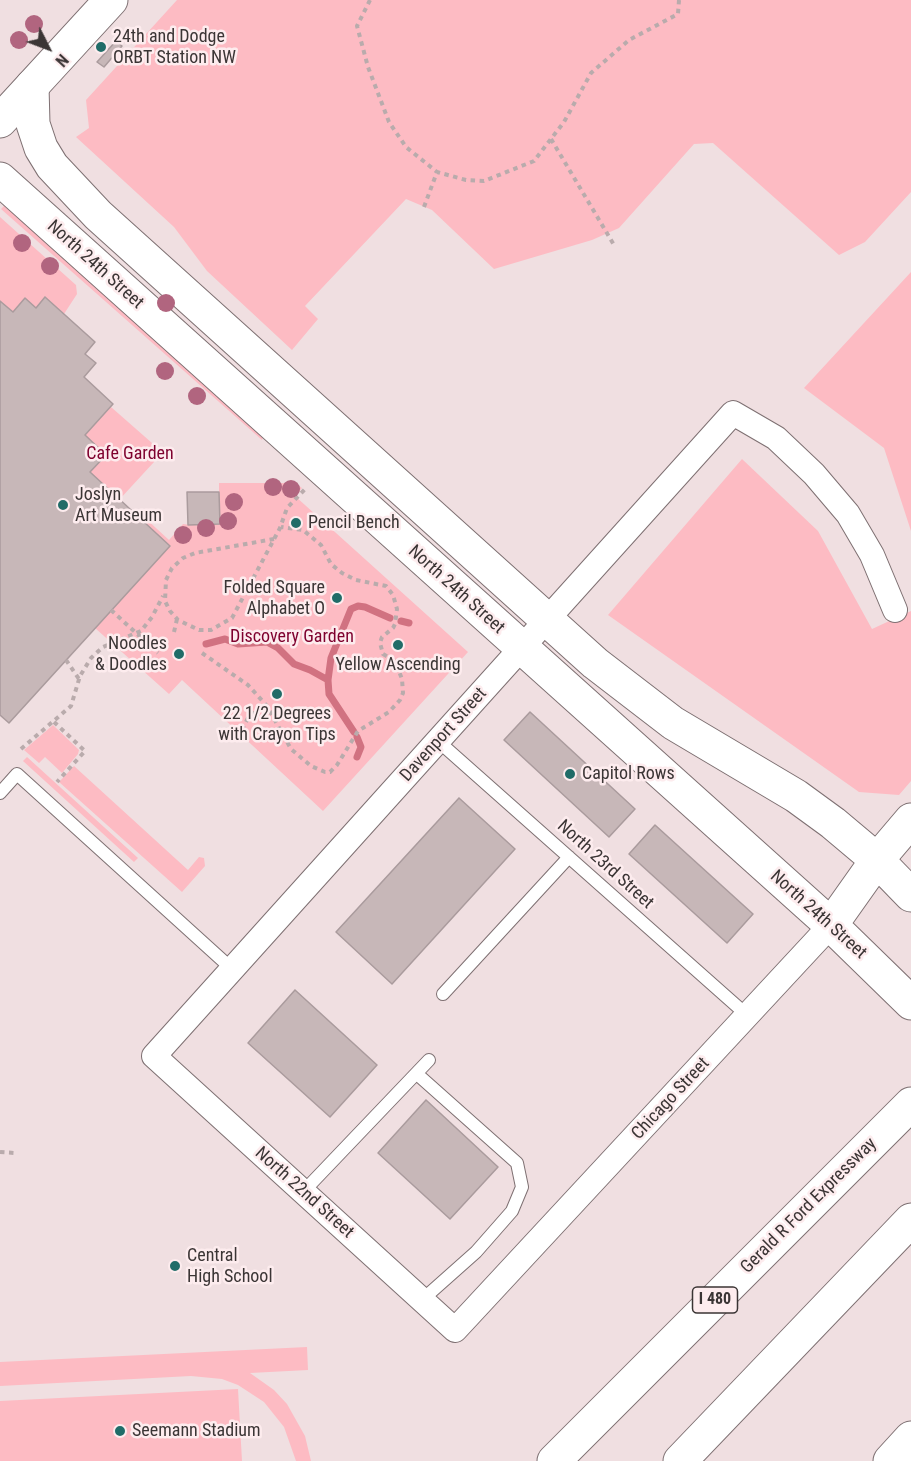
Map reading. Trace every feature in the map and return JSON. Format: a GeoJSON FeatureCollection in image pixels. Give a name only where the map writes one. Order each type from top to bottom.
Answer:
{"type":"FeatureCollection","features":[{"type":"Feature","properties":{"kind":"main road"},"geometry":{"type":"LineString","coordinates":[[0,121],[111,0]]}},
{"type":"Feature","properties":{"kind":"main road"},"geometry":{"type":"LineString","coordinates":[[32,86],[33,124],[41,148],[52,166],[88,206],[547,620],[645,704],[796,796],[877,860],[911,895]]}},
{"type":"Feature","properties":{"kind":"main road","name":"North 24th Street"},"geometry":{"type":"LineString","coordinates":[[0,178],[521,649],[831,925],[911,1003]]}},
{"type":"Feature","properties":{"kind":"main road","name":"Chicago Street"},"geometry":{"type":"LineString","coordinates":[[831,925],[877,860],[911,820]]}},
{"type":"Feature","properties":{"kind":"main road"},"geometry":{"type":"LineString","coordinates":[[875,1139],[911,1095]]}},
{"type":"Feature","properties":{"kind":"main road","name":"Gerald R Ford Expressway"},"geometry":{"type":"LineString","coordinates":[[554,1461],[911,1104]]}},
{"type":"Feature","properties":{"kind":"main road"},"geometry":{"type":"LineString","coordinates":[[680,1461],[911,1220]]}},
{"type":"Feature","properties":{"kind":"main road"},"geometry":{"type":"LineString","coordinates":[[890,1461],[911,1438]]}},
{"type":"Feature","properties":{"kind":"street","name":"Davenport Street"},"geometry":{"type":"LineString","coordinates":[[154,1056],[733,413],[776,438],[814,474],[848,514],[872,555],[895,610]]}},
{"type":"Feature","properties":{"kind":"street","name":"Chicago Street"},"geometry":{"type":"LineString","coordinates":[[455,1330],[831,925]]}},
{"type":"Feature","properties":{"kind":"street","name":"North 22nd Street"},"geometry":{"type":"LineString","coordinates":[[154,1056],[455,1330]]}},
{"type":"Feature","properties":{"kind":"lane","name":"North 23rd Street"},"geometry":{"type":"LineString","coordinates":[[438,741],[748,1016]]}},
{"type":"Feature","properties":{"kind":"lane"},"geometry":{"type":"LineString","coordinates":[[0,793],[17,774],[232,969]]}},
{"type":"Feature","properties":{"kind":"lane"},"geometry":{"type":"LineString","coordinates":[[443,994],[569,857]]}},
{"type":"Feature","properties":{"kind":"lane"},"geometry":{"type":"LineString","coordinates":[[303,1192],[429,1060]]}},
{"type":"Feature","properties":{"kind":"lane"},"geometry":{"type":"LineString","coordinates":[[417,1074],[517,1162],[522,1187],[512,1211],[476,1251],[422,1300]]}},
{"type":"Feature","properties":{"kind":"path"},"geometry":{"type":"LineString","coordinates":[[370,0],[357,26],[368,67],[389,122],[406,147],[437,172],[466,180],[484,181],[534,162],[564,122],[591,73],[629,40],[678,14],[679,0]]}},
{"type":"Feature","properties":{"kind":"path"},"geometry":{"type":"LineString","coordinates":[[551,139],[614,244]]}},
{"type":"Feature","properties":{"kind":"path"},"geometry":{"type":"LineString","coordinates":[[424,207],[437,172]]}},
{"type":"Feature","properties":{"kind":"path"},"geometry":{"type":"LineString","coordinates":[[164,592],[165,601],[177,619],[189,627],[203,630],[222,626],[232,618],[280,527],[287,508],[306,487]]}},
{"type":"Feature","properties":{"kind":"path"},"geometry":{"type":"LineString","coordinates":[[202,653],[248,685],[265,704],[291,749],[311,766],[330,772],[345,753],[352,738],[366,724],[389,712],[400,700],[404,687],[395,661],[386,658],[381,648],[382,637],[393,628],[396,617],[395,603],[390,589],[349,577],[331,564],[311,535],[303,530],[280,527]]}},
{"type":"Feature","properties":{"kind":"path"},"geometry":{"type":"LineString","coordinates":[[21,749],[72,706],[79,680],[87,663],[96,652],[111,643],[137,633],[152,618],[172,568],[188,555],[274,539]]}},
{"type":"Feature","properties":{"kind":"path"},"geometry":{"type":"LineString","coordinates":[[111,610],[158,653]]}},
{"type":"Feature","properties":{"kind":"path"},"geometry":{"type":"LineString","coordinates":[[174,632],[177,619]]}},
{"type":"Feature","properties":{"kind":"path"},"geometry":{"type":"LineString","coordinates":[[66,660],[79,680]]}},
{"type":"Feature","properties":{"kind":"path"},"geometry":{"type":"LineString","coordinates":[[242,730],[248,718],[265,704]]}},
{"type":"Feature","properties":{"kind":"path"},"geometry":{"type":"LineString","coordinates":[[54,722],[85,751],[57,782]]}},
{"type":"Feature","properties":{"kind":"path"},"geometry":{"type":"LineString","coordinates":[[0,1152],[15,1152]]}},
{"type":"Feature","properties":{"kind":"green space"},"geometry":{"type":"Polygon","coordinates":[[[177,0],[911,0],[911,192],[865,242],[839,255],[713,143],[694,144],[619,228],[592,240],[494,269],[432,210],[406,199],[305,306],[318,319],[292,350],[207,271],[174,227],[76,137],[89,128],[86,100],[177,0]]]}},
{"type":"Feature","properties":{"kind":"green space"},"geometry":{"type":"Polygon","coordinates":[[[6,204],[263,437],[262,440],[1,209],[6,204]]]}},
{"type":"Feature","properties":{"kind":"green space"},"geometry":{"type":"Polygon","coordinates":[[[0,217],[76,285],[77,294],[64,314],[46,298],[36,308],[25,299],[13,312],[0,301],[0,217]]]}},
{"type":"Feature","properties":{"kind":"green space"},"geometry":{"type":"Polygon","coordinates":[[[911,272],[911,531],[884,448],[804,388],[911,272]]]}},
{"type":"Feature","properties":{"kind":"green space","name":"Cafe Garden"},"geometry":{"type":"Polygon","coordinates":[[[111,407],[152,443],[156,453],[154,462],[119,500],[90,472],[106,455],[85,435],[111,407]]]}},
{"type":"Feature","properties":{"kind":"green space"},"geometry":{"type":"Polygon","coordinates":[[[742,459],[818,531],[872,629],[911,611],[911,781],[899,795],[859,792],[608,615],[742,459]]]}},
{"type":"Feature","properties":{"kind":"green space","name":"Discovery Garden"},"geometry":{"type":"Polygon","coordinates":[[[219,483],[295,483],[302,488],[295,496],[468,652],[323,811],[182,680],[169,694],[95,628],[141,520],[144,517],[169,540],[183,524],[191,525],[219,496],[219,483]]]}},
{"type":"Feature","properties":{"kind":"green space"},"geometry":{"type":"Polygon","coordinates":[[[53,725],[79,750],[62,773],[45,757],[39,763],[24,750],[53,725]]]}},
{"type":"Feature","properties":{"kind":"green space"},"geometry":{"type":"Polygon","coordinates":[[[27,757],[138,858],[134,862],[23,761],[27,757]]]}},
{"type":"Feature","properties":{"kind":"green space"},"geometry":{"type":"Polygon","coordinates":[[[74,766],[188,870],[199,857],[204,858],[205,866],[182,892],[59,782],[74,766]]]}},
{"type":"Feature","properties":{"kind":"green space"},"geometry":{"type":"Polygon","coordinates":[[[307,1347],[308,1370],[250,1373],[274,1390],[287,1404],[305,1436],[311,1461],[296,1461],[284,1427],[264,1402],[238,1385],[222,1379],[191,1376],[0,1386],[0,1362],[307,1347]]]}},
{"type":"Feature","properties":{"kind":"green space","name":"Seemann Stadium"},"geometry":{"type":"Polygon","coordinates":[[[238,1389],[242,1461],[0,1461],[0,1401],[238,1389]]]}},
{"type":"Feature","properties":{"kind":"building"},"geometry":{"type":"Polygon","coordinates":[[[116,41],[122,46],[104,67],[97,62],[116,41]]]}},
{"type":"Feature","properties":{"kind":"building","name":"Joslyn Art Museum"},"geometry":{"type":"Polygon","coordinates":[[[45,297],[95,342],[85,354],[96,363],[84,377],[113,404],[85,435],[106,455],[90,472],[170,546],[9,723],[0,715],[0,301],[13,312],[25,298],[36,308],[45,297]]]}},
{"type":"Feature","properties":{"kind":"building"},"geometry":{"type":"Polygon","coordinates":[[[187,492],[219,492],[220,524],[188,525],[187,492]]]}},
{"type":"Feature","properties":{"kind":"building","name":"Capitol Rows"},"geometry":{"type":"Polygon","coordinates":[[[530,712],[635,809],[609,837],[504,740],[530,712]]]}},
{"type":"Feature","properties":{"kind":"building"},"geometry":{"type":"Polygon","coordinates":[[[459,798],[515,849],[392,984],[336,932],[459,798]]]}},
{"type":"Feature","properties":{"kind":"building","name":"Capitol Rows"},"geometry":{"type":"Polygon","coordinates":[[[655,825],[753,914],[727,943],[629,854],[655,825]]]}},
{"type":"Feature","properties":{"kind":"building"},"geometry":{"type":"Polygon","coordinates":[[[295,990],[377,1065],[330,1117],[248,1043],[295,990]]]}},
{"type":"Feature","properties":{"kind":"building"},"geometry":{"type":"Polygon","coordinates":[[[426,1100],[498,1167],[450,1219],[378,1153],[426,1100]]]}},
{"type":"Feature","properties":{"kind":"waterway"},"geometry":{"type":"LineString","coordinates":[[354,732],[329,694],[331,658],[351,609],[358,606],[365,607],[390,618]]}},
{"type":"Feature","properties":{"kind":"waterway"},"geometry":{"type":"LineString","coordinates":[[401,621],[409,623]]}},
{"type":"Feature","properties":{"kind":"waterway"},"geometry":{"type":"LineString","coordinates":[[206,644],[225,639],[238,644],[267,642],[278,648],[294,664],[328,680]]}},
{"type":"Feature","properties":{"kind":"waterway"},"geometry":{"type":"LineString","coordinates":[[357,737],[361,747],[357,757]]}},
{"type":"Feature","properties":{"kind":"place","name":"24th and Dodge ORBT Station NW"},"geometry":{"type":"Point","coordinates":[101,47]}},
{"type":"Feature","properties":{"kind":"place","name":"Joslyn Art Museum"},"geometry":{"type":"Point","coordinates":[63,505]}},
{"type":"Feature","properties":{"kind":"place","name":"Pencil Bench"},"geometry":{"type":"Point","coordinates":[296,523]}},
{"type":"Feature","properties":{"kind":"place","name":"Folded Square Alphabet O"},"geometry":{"type":"Point","coordinates":[337,598]}},
{"type":"Feature","properties":{"kind":"place","name":"Yellow Ascending"},"geometry":{"type":"Point","coordinates":[398,645]}},
{"type":"Feature","properties":{"kind":"place","name":"Noodles & Doodles"},"geometry":{"type":"Point","coordinates":[179,654]}},
{"type":"Feature","properties":{"kind":"place","name":"22 1/2 Degrees with Crayon Tips"},"geometry":{"type":"Point","coordinates":[277,694]}},
{"type":"Feature","properties":{"kind":"place","name":"Capitol Rows"},"geometry":{"type":"Point","coordinates":[570,774]}},
{"type":"Feature","properties":{"kind":"place","name":"Central High School"},"geometry":{"type":"Point","coordinates":[175,1266]}},
{"type":"Feature","properties":{"kind":"place","name":"Seemann Stadium"},"geometry":{"type":"Point","coordinates":[120,1431]}}]}
